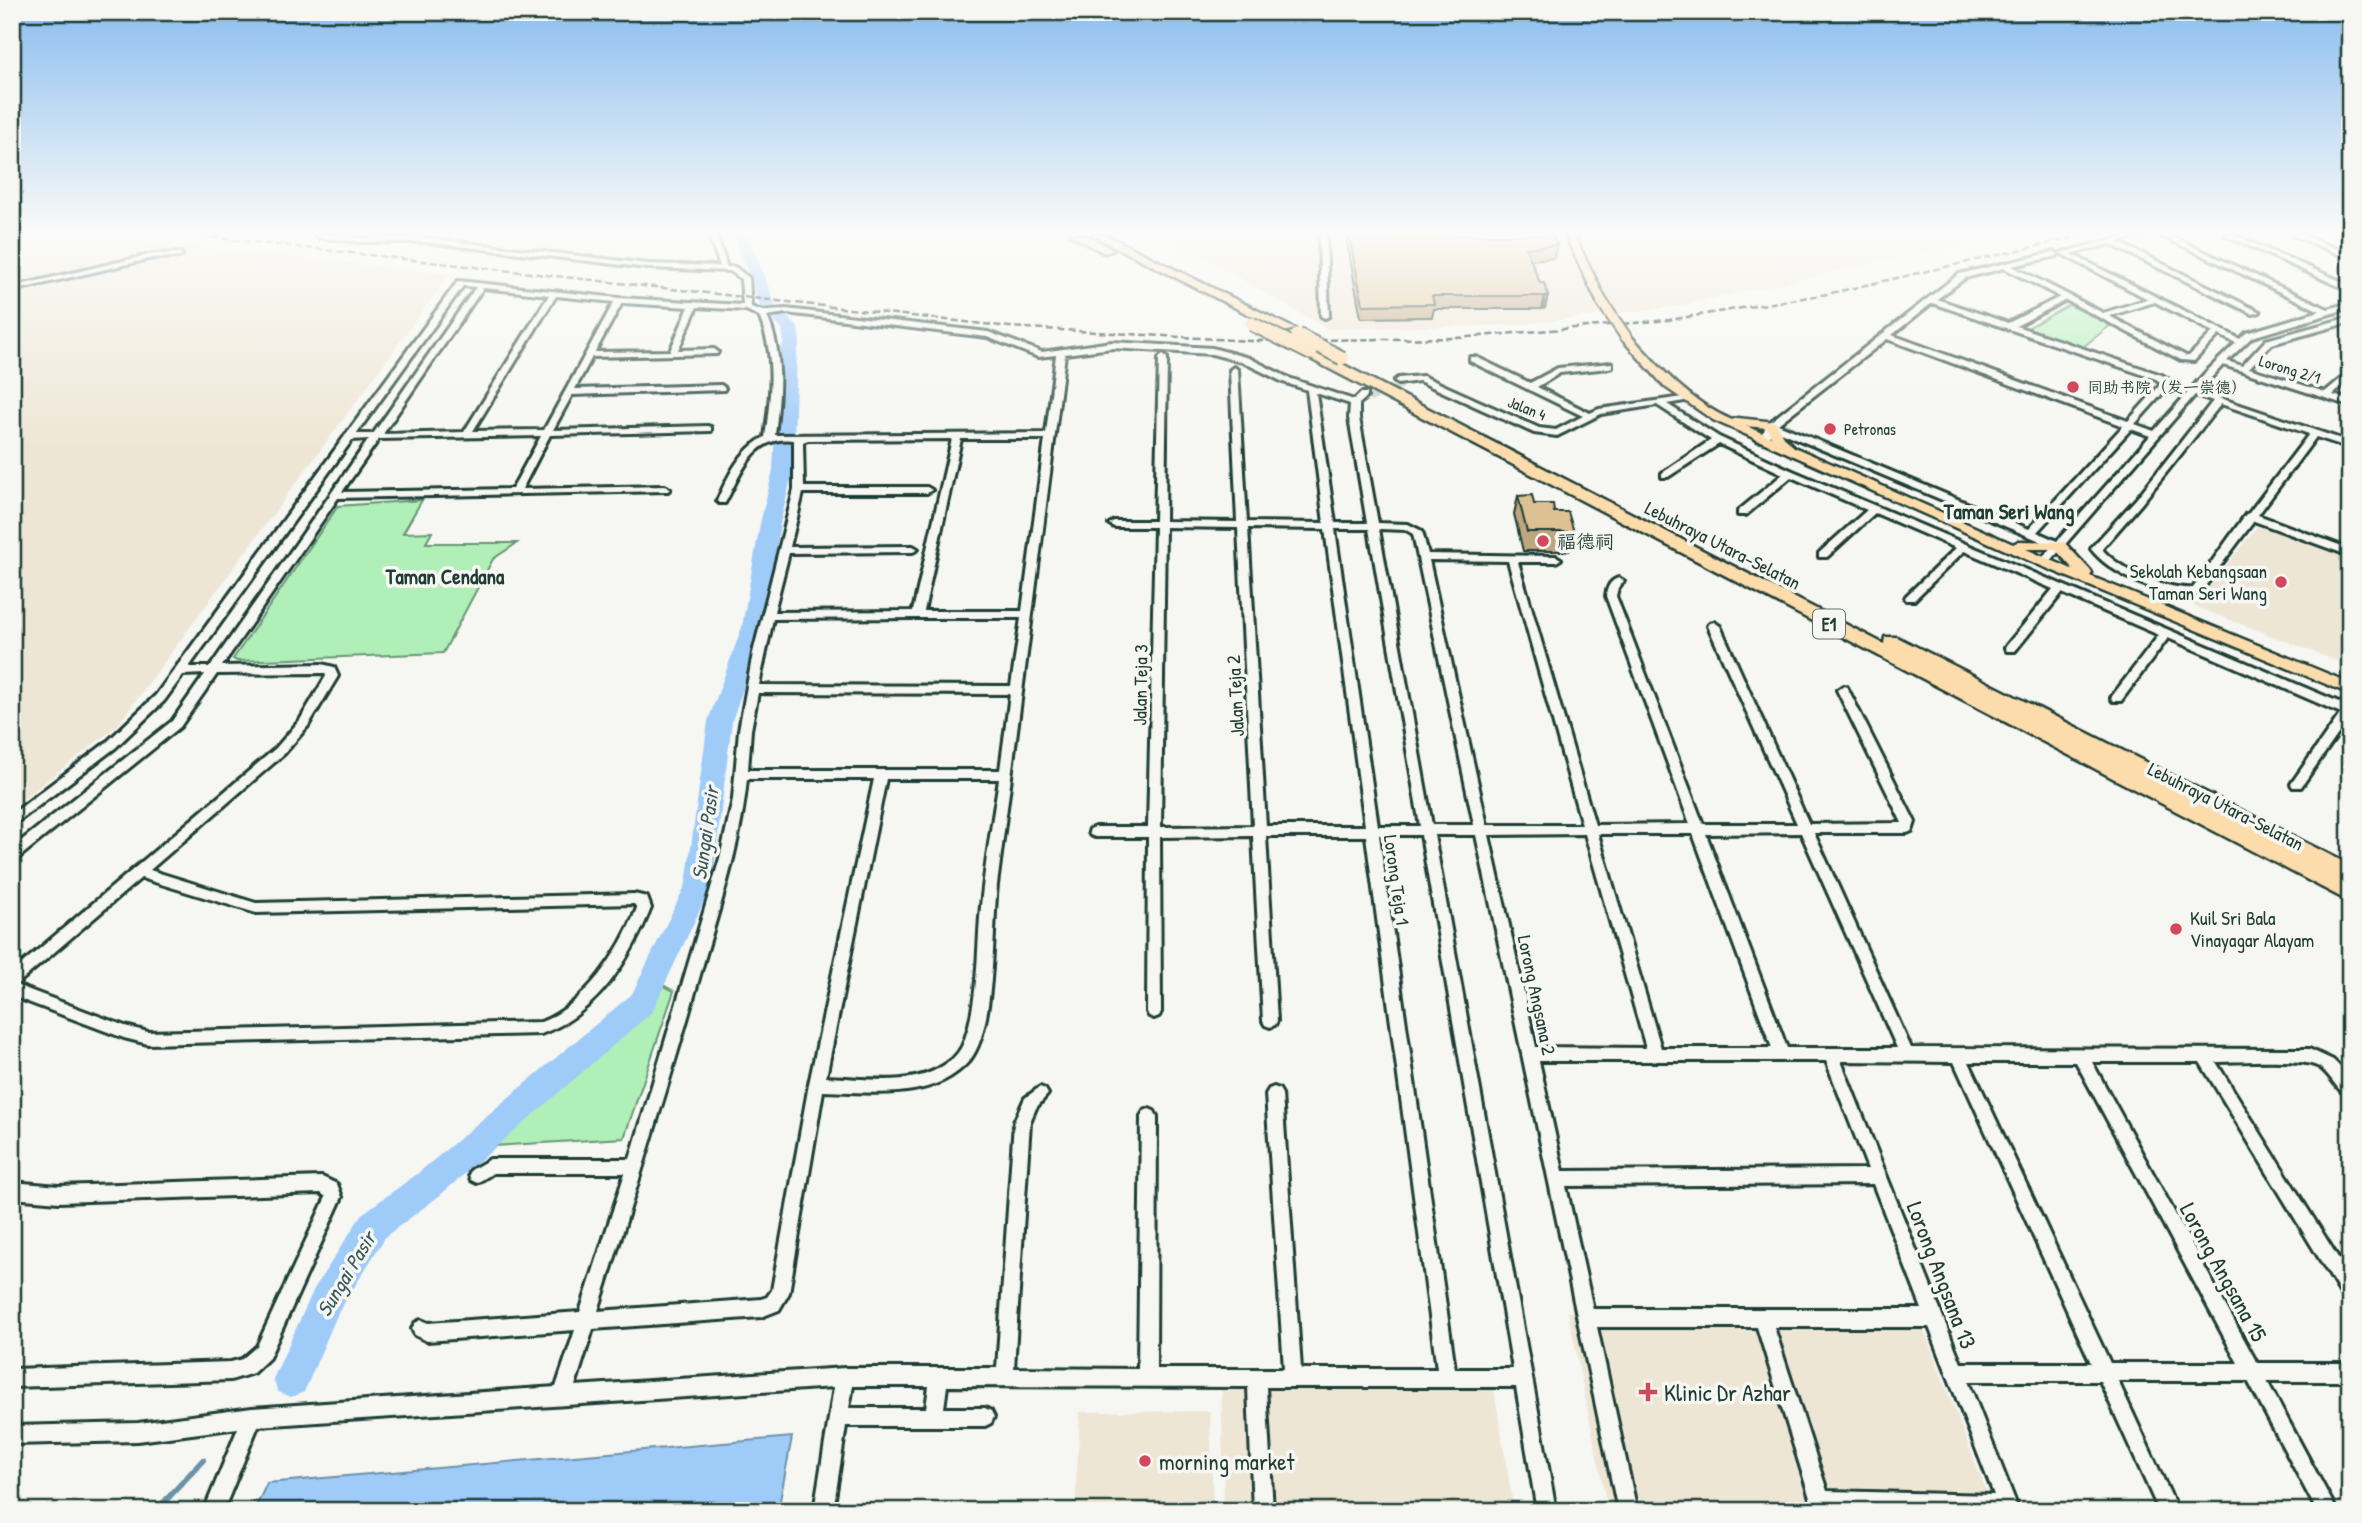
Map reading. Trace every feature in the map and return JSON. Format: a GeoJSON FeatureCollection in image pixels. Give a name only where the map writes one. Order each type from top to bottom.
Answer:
{"type":"FeatureCollection","features":[{"type":"Feature","properties":{"kind":"highway","name":"Lebuhraya Utara–Selatan"},"geometry":{"type":"LineString","coordinates":[[1217,306],[2350,894]]}},
{"type":"Feature","properties":{"kind":"highway","name":"Lebuhraya Utara–Selatan"},"geometry":{"type":"LineString","coordinates":[[1241,306],[2350,875]]}},
{"type":"Feature","properties":{"kind":"highway"},"geometry":{"type":"LineString","coordinates":[[1243,306],[1273,322]]}},
{"type":"Feature","properties":{"kind":"main road"},"geometry":{"type":"LineString","coordinates":[[1605,306],[1654,370],[1687,398],[1717,418],[1798,456],[2044,562],[2350,689]]}},
{"type":"Feature","properties":{"kind":"main road"},"geometry":{"type":"LineString","coordinates":[[1717,418],[1771,426],[1782,443],[1798,456]]}},
{"type":"Feature","properties":{"kind":"main road"},"geometry":{"type":"LineString","coordinates":[[1996,541],[2028,547],[2059,545],[2071,561],[2098,583]]}},
{"type":"Feature","properties":{"kind":"street"},"geometry":{"type":"LineString","coordinates":[[12,821],[138,722],[179,671],[445,306]]}},
{"type":"Feature","properties":{"kind":"street"},"geometry":{"type":"LineString","coordinates":[[12,855],[176,724],[466,306]]}},
{"type":"Feature","properties":{"kind":"street"},"geometry":{"type":"LineString","coordinates":[[467,434],[546,306]]}},
{"type":"Feature","properties":{"kind":"street"},"geometry":{"type":"LineString","coordinates":[[515,492],[616,306]]}},
{"type":"Feature","properties":{"kind":"street"},"geometry":{"type":"LineString","coordinates":[[673,353],[693,306]]}},
{"type":"Feature","properties":{"kind":"street"},"geometry":{"type":"LineString","coordinates":[[721,306],[988,335],[1041,355],[1112,345],[1212,351],[1246,360],[1311,388],[1362,399],[1354,418],[1547,1511]]}},
{"type":"Feature","properties":{"kind":"street"},"geometry":{"type":"LineString","coordinates":[[1325,306],[1325,316]]}},
{"type":"Feature","properties":{"kind":"street"},"geometry":{"type":"LineString","coordinates":[[1756,436],[1768,432],[1771,426],[1923,306]]}},
{"type":"Feature","properties":{"kind":"street"},"geometry":{"type":"LineString","coordinates":[[1949,306],[2165,380],[2167,383],[2031,533]]}},
{"type":"Feature","properties":{"kind":"street"},"geometry":{"type":"LineString","coordinates":[[2009,326],[2048,306]]}},
{"type":"Feature","properties":{"kind":"street"},"geometry":{"type":"LineString","coordinates":[[2083,306],[2188,359],[2218,331]]}},
{"type":"Feature","properties":{"kind":"street"},"geometry":{"type":"LineString","coordinates":[[2101,316],[2133,306]]}},
{"type":"Feature","properties":{"kind":"street"},"geometry":{"type":"LineString","coordinates":[[2169,306],[2240,342]]}},
{"type":"Feature","properties":{"kind":"street"},"geometry":{"type":"LineString","coordinates":[[2244,306],[2256,312]]}},
{"type":"Feature","properties":{"kind":"street"},"geometry":{"type":"LineString","coordinates":[[2316,306],[2326,311]]}},
{"type":"Feature","properties":{"kind":"street"},"geometry":{"type":"LineString","coordinates":[[2044,562],[2194,392],[2249,334],[2346,306]]}},
{"type":"Feature","properties":{"kind":"street"},"geometry":{"type":"LineString","coordinates":[[769,313],[778,437]]}},
{"type":"Feature","properties":{"kind":"street"},"geometry":{"type":"LineString","coordinates":[[2244,369],[2266,343],[2350,319]]}},
{"type":"Feature","properties":{"kind":"street"},"geometry":{"type":"LineString","coordinates":[[1885,335],[2157,435]]}},
{"type":"Feature","properties":{"kind":"street"},"geometry":{"type":"LineString","coordinates":[[589,355],[714,352]]}},
{"type":"Feature","properties":{"kind":"street"},"geometry":{"type":"LineString","coordinates":[[817,1084],[926,1082],[947,1073],[966,1054],[976,1032],[1005,774],[1061,352]]}},
{"type":"Feature","properties":{"kind":"street","name":"Jalan Teja 3"},"geometry":{"type":"LineString","coordinates":[[1154,1012],[1154,832],[1163,358]]}},
{"type":"Feature","properties":{"kind":"street"},"geometry":{"type":"LineString","coordinates":[[1473,359],[1590,416]]}},
{"type":"Feature","properties":{"kind":"street","name":"Lorong 2/1"},"geometry":{"type":"LineString","coordinates":[[2221,362],[2350,403]]}},
{"type":"Feature","properties":{"kind":"street"},"geometry":{"type":"LineString","coordinates":[[1531,386],[1558,371],[1609,365]]}},
{"type":"Feature","properties":{"kind":"street","name":"Jalan Teja 2"},"geometry":{"type":"LineString","coordinates":[[1234,370],[1270,1021]]}},
{"type":"Feature","properties":{"kind":"street"},"geometry":{"type":"LineString","coordinates":[[2327,395],[2350,374]]}},
{"type":"Feature","properties":{"kind":"street","name":"Jalan 4"},"geometry":{"type":"LineString","coordinates":[[1402,382],[1415,377],[1543,432],[1557,433],[1590,416],[1687,398]]}},
{"type":"Feature","properties":{"kind":"street"},"geometry":{"type":"LineString","coordinates":[[569,392],[721,388]]}},
{"type":"Feature","properties":{"kind":"street","name":"Lorong Teja 1"},"geometry":{"type":"LineString","coordinates":[[1311,388],[1447,1377]]}},
{"type":"Feature","properties":{"kind":"street"},"geometry":{"type":"LineString","coordinates":[[2194,392],[2350,445]]}},
{"type":"Feature","properties":{"kind":"street"},"geometry":{"type":"LineString","coordinates":[[2219,400],[2139,501],[2096,549],[2108,563],[2178,593],[2196,591],[2249,516],[2314,433]]}},
{"type":"Feature","properties":{"kind":"street"},"geometry":{"type":"LineString","coordinates":[[1661,404],[1718,440],[1790,473],[2349,709],[2297,784]]}},
{"type":"Feature","properties":{"kind":"street"},"geometry":{"type":"LineString","coordinates":[[1771,426],[2059,545]]}},
{"type":"Feature","properties":{"kind":"street"},"geometry":{"type":"LineString","coordinates":[[351,437],[708,429]]}},
{"type":"Feature","properties":{"kind":"street"},"geometry":{"type":"LineString","coordinates":[[918,615],[957,436]]}},
{"type":"Feature","properties":{"kind":"street"},"geometry":{"type":"LineString","coordinates":[[722,500],[744,457],[752,448],[778,437],[1051,436]]}},
{"type":"Feature","properties":{"kind":"street"},"geometry":{"type":"LineString","coordinates":[[563,1395],[727,858],[741,775],[744,730],[766,616],[799,490],[798,441],[801,438]]}},
{"type":"Feature","properties":{"kind":"street"},"geometry":{"type":"LineString","coordinates":[[1665,475],[1718,440]]}},
{"type":"Feature","properties":{"kind":"street"},"geometry":{"type":"LineString","coordinates":[[1742,513],[1790,473]]}},
{"type":"Feature","properties":{"kind":"street"},"geometry":{"type":"LineString","coordinates":[[335,495],[665,489]]}},
{"type":"Feature","properties":{"kind":"street"},"geometry":{"type":"LineString","coordinates":[[799,490],[927,490]]}},
{"type":"Feature","properties":{"kind":"street"},"geometry":{"type":"LineString","coordinates":[[1822,555],[1874,509]]}},
{"type":"Feature","properties":{"kind":"street"},"geometry":{"type":"LineString","coordinates":[[2249,516],[2350,553]]}},
{"type":"Feature","properties":{"kind":"street"},"geometry":{"type":"LineString","coordinates":[[1114,524],[1373,526]]}},
{"type":"Feature","properties":{"kind":"street","name":"Lorong Angsana 2"},"geometry":{"type":"LineString","coordinates":[[1373,526],[1414,529],[1424,557],[1628,1511]]}},
{"type":"Feature","properties":{"kind":"street"},"geometry":{"type":"LineString","coordinates":[[1910,598],[1964,547]]}},
{"type":"Feature","properties":{"kind":"street"},"geometry":{"type":"LineString","coordinates":[[784,550],[913,549]]}},
{"type":"Feature","properties":{"kind":"street"},"geometry":{"type":"LineString","coordinates":[[1424,557],[1556,559]]}},
{"type":"Feature","properties":{"kind":"street"},"geometry":{"type":"LineString","coordinates":[[1512,558],[1655,1054]]}},
{"type":"Feature","properties":{"kind":"street"},"geometry":{"type":"LineString","coordinates":[[1619,582],[1613,587],[1611,596],[1701,831],[1782,1055]]}},
{"type":"Feature","properties":{"kind":"street"},"geometry":{"type":"LineString","coordinates":[[2011,648],[2060,588]]}},
{"type":"Feature","properties":{"kind":"street"},"geometry":{"type":"LineString","coordinates":[[766,616],[1028,614]]}},
{"type":"Feature","properties":{"kind":"street"},"geometry":{"type":"LineString","coordinates":[[1714,626],[1908,1055]]}},
{"type":"Feature","properties":{"kind":"street"},"geometry":{"type":"LineString","coordinates":[[2117,698],[2166,633]]}},
{"type":"Feature","properties":{"kind":"street"},"geometry":{"type":"LineString","coordinates":[[12,981],[293,737],[332,676],[330,670],[322,668],[179,671]]}},
{"type":"Feature","properties":{"kind":"street"},"geometry":{"type":"LineString","coordinates":[[752,689],[1018,690]]}},
{"type":"Feature","properties":{"kind":"street"},"geometry":{"type":"LineString","coordinates":[[1095,832],[1907,828],[1909,822],[1843,690]]}},
{"type":"Feature","properties":{"kind":"street"},"geometry":{"type":"LineString","coordinates":[[421,1329],[427,1332],[587,1321],[761,1308],[772,1304],[780,1293],[817,1084],[881,774]]}},
{"type":"Feature","properties":{"kind":"street"},"geometry":{"type":"LineString","coordinates":[[741,775],[1005,774]]}},
{"type":"Feature","properties":{"kind":"street"},"geometry":{"type":"LineString","coordinates":[[12,990],[148,1038],[541,1028],[561,1021],[618,961],[644,908],[642,901],[634,899],[256,908],[140,872]]}},
{"type":"Feature","properties":{"kind":"street"},"geometry":{"type":"LineString","coordinates":[[1530,1054],[2309,1056],[2323,1060],[2335,1069],[2350,1090]]}},
{"type":"Feature","properties":{"kind":"street","name":"Lorong Angsana 13"},"geometry":{"type":"LineString","coordinates":[[1831,1055],[2009,1508]]}},
{"type":"Feature","properties":{"kind":"street"},"geometry":{"type":"LineString","coordinates":[[1958,1055],[2169,1511]]}},
{"type":"Feature","properties":{"kind":"street","name":"Lorong Angsana 15"},"geometry":{"type":"LineString","coordinates":[[2080,1055],[2328,1511]]}},
{"type":"Feature","properties":{"kind":"street"},"geometry":{"type":"LineString","coordinates":[[2204,1056],[2350,1293]]}},
{"type":"Feature","properties":{"kind":"street"},"geometry":{"type":"LineString","coordinates":[[1004,1377],[1021,1133],[1030,1103],[1040,1094]]}},
{"type":"Feature","properties":{"kind":"street"},"geometry":{"type":"LineString","coordinates":[[1274,1094],[1293,1377]]}},
{"type":"Feature","properties":{"kind":"street"},"geometry":{"type":"LineString","coordinates":[[1147,1377],[1149,1116]]}},
{"type":"Feature","properties":{"kind":"street"},"geometry":{"type":"LineString","coordinates":[[477,1175],[490,1166],[634,1166]]}},
{"type":"Feature","properties":{"kind":"street"},"geometry":{"type":"LineString","coordinates":[[1557,1179],[1879,1176]]}},
{"type":"Feature","properties":{"kind":"street"},"geometry":{"type":"LineString","coordinates":[[12,1190],[60,1194],[322,1185],[331,1189],[334,1197],[263,1352],[247,1367],[231,1371],[12,1378]]}},
{"type":"Feature","properties":{"kind":"street"},"geometry":{"type":"LineString","coordinates":[[1587,1318],[1934,1318]]}},
{"type":"Feature","properties":{"kind":"street"},"geometry":{"type":"LineString","coordinates":[[1763,1318],[1822,1505],[2009,1508]]}},
{"type":"Feature","properties":{"kind":"street"},"geometry":{"type":"LineString","coordinates":[[1955,1372],[2350,1372]]}},
{"type":"Feature","properties":{"kind":"street"},"geometry":{"type":"LineString","coordinates":[[12,1436],[138,1432],[252,1417],[845,1377],[1523,1378]]}},
{"type":"Feature","properties":{"kind":"street"},"geometry":{"type":"LineString","coordinates":[[822,1511],[845,1377]]}},
{"type":"Feature","properties":{"kind":"street"},"geometry":{"type":"LineString","coordinates":[[933,1417],[940,1377]]}},
{"type":"Feature","properties":{"kind":"street"},"geometry":{"type":"LineString","coordinates":[[1257,1377],[1263,1511]]}},
{"type":"Feature","properties":{"kind":"street"},"geometry":{"type":"LineString","coordinates":[[213,1511],[252,1417]]}},
{"type":"Feature","properties":{"kind":"street"},"geometry":{"type":"LineString","coordinates":[[838,1417],[985,1417]]}},
{"type":"Feature","properties":{"kind":"shaded area"},"geometry":{"type":"Polygon","coordinates":[[[12,306],[426,306],[117,726],[12,808],[12,306]]]}},
{"type":"Feature","properties":{"kind":"shaded area"},"geometry":{"type":"Polygon","coordinates":[[[1288,306],[1678,306],[1515,325],[1328,329],[1288,306]]]}},
{"type":"Feature","properties":{"kind":"shaded area","name":"Sekolah Kebangsaan Taman Seri Wang"},"geometry":{"type":"Polygon","coordinates":[[[2259,524],[2350,559],[2350,666],[2194,606],[2259,524]]]}},
{"type":"Feature","properties":{"kind":"shaded area"},"geometry":{"type":"Polygon","coordinates":[[[1568,1312],[1917,1312],[1994,1511],[1608,1511],[1568,1312]]]}},
{"type":"Feature","properties":{"kind":"shaded area"},"geometry":{"type":"Polygon","coordinates":[[[1491,1371],[1514,1511],[1224,1511],[1221,1372],[1491,1371]]]}},
{"type":"Feature","properties":{"kind":"shaded area","name":"morning market"},"geometry":{"type":"Polygon","coordinates":[[[1210,1411],[1213,1511],[1075,1511],[1080,1412],[1210,1411]]]}},
{"type":"Feature","properties":{"kind":"green space"},"geometry":{"type":"Polygon","coordinates":[[[2067,306],[2112,324],[2083,347],[2031,330],[2029,327],[2067,306]]]}},
{"type":"Feature","properties":{"kind":"green space"},"geometry":{"type":"Polygon","coordinates":[[[422,500],[403,533],[432,532],[426,543],[517,543],[493,559],[443,653],[237,661],[233,659],[338,506],[422,500]]]}},
{"type":"Feature","properties":{"kind":"green space"},"geometry":{"type":"Polygon","coordinates":[[[657,982],[674,991],[624,1138],[492,1146],[647,1003],[657,982]]]}},
{"type":"Feature","properties":{"kind":"water"},"geometry":{"type":"Polygon","coordinates":[[[792,1437],[778,1511],[254,1511],[267,1483],[792,1437]]]}},
{"type":"Feature","properties":{"kind":"building"},"geometry":{"type":"Polygon","coordinates":[[[1532,495],[1534,504],[1553,504],[1554,512],[1568,512],[1574,532],[1527,532],[1518,496],[1532,495]]]}},
{"type":"Feature","properties":{"kind":"waterway","name":"Sungai Pasir"},"geometry":{"type":"LineString","coordinates":[[291,1379],[326,1301],[374,1225],[428,1185],[642,1003],[699,884],[720,721],[753,627],[770,524],[783,470],[788,352],[792,342],[790,327],[768,306]]}},
{"type":"Feature","properties":{"kind":"waterway","name":"Sungai Pasir"},"geometry":{"type":"LineString","coordinates":[[156,1511],[203,1460]]}},
{"type":"Feature","properties":{"kind":"tunnel"},"geometry":{"type":"LineString","coordinates":[[1368,398],[1402,384]]}},
{"type":"Feature","properties":{"kind":"railway"},"geometry":{"type":"LineString","coordinates":[[824,306],[1010,327],[1250,341],[1456,338],[1669,320],[1754,306]]}},
{"type":"Feature","properties":{"kind":"place","name":"同助书院（发一崇德）"},"geometry":{"type":"Point","coordinates":[2073,387]}},
{"type":"Feature","properties":{"kind":"place","name":"Petronas"},"geometry":{"type":"Point","coordinates":[1830,429]}},
{"type":"Feature","properties":{"kind":"place","name":"福德祠"},"geometry":{"type":"Point","coordinates":[1543,541]}},
{"type":"Feature","properties":{"kind":"place","name":"Sekolah Kebangsaan Taman Seri Wang"},"geometry":{"type":"Point","coordinates":[2281,582]}},
{"type":"Feature","properties":{"kind":"place","name":"Kuil Sri Bala Vinayagar Alayam"},"geometry":{"type":"Point","coordinates":[2176,929]}},
{"type":"Feature","properties":{"kind":"place","name":"Klinic Dr Azhar"},"geometry":{"type":"Point","coordinates":[1648,1392]}},
{"type":"Feature","properties":{"kind":"place","name":"morning market"},"geometry":{"type":"Point","coordinates":[1145,1461]}},
{"type":"Feature","properties":{"kind":"district","name":"Taman Seri Wang"},"geometry":{"type":"Point","coordinates":[2009,511]}},
{"type":"Feature","properties":{"kind":"district","name":"Taman Cendana"},"geometry":{"type":"Point","coordinates":[445,576]}}]}
